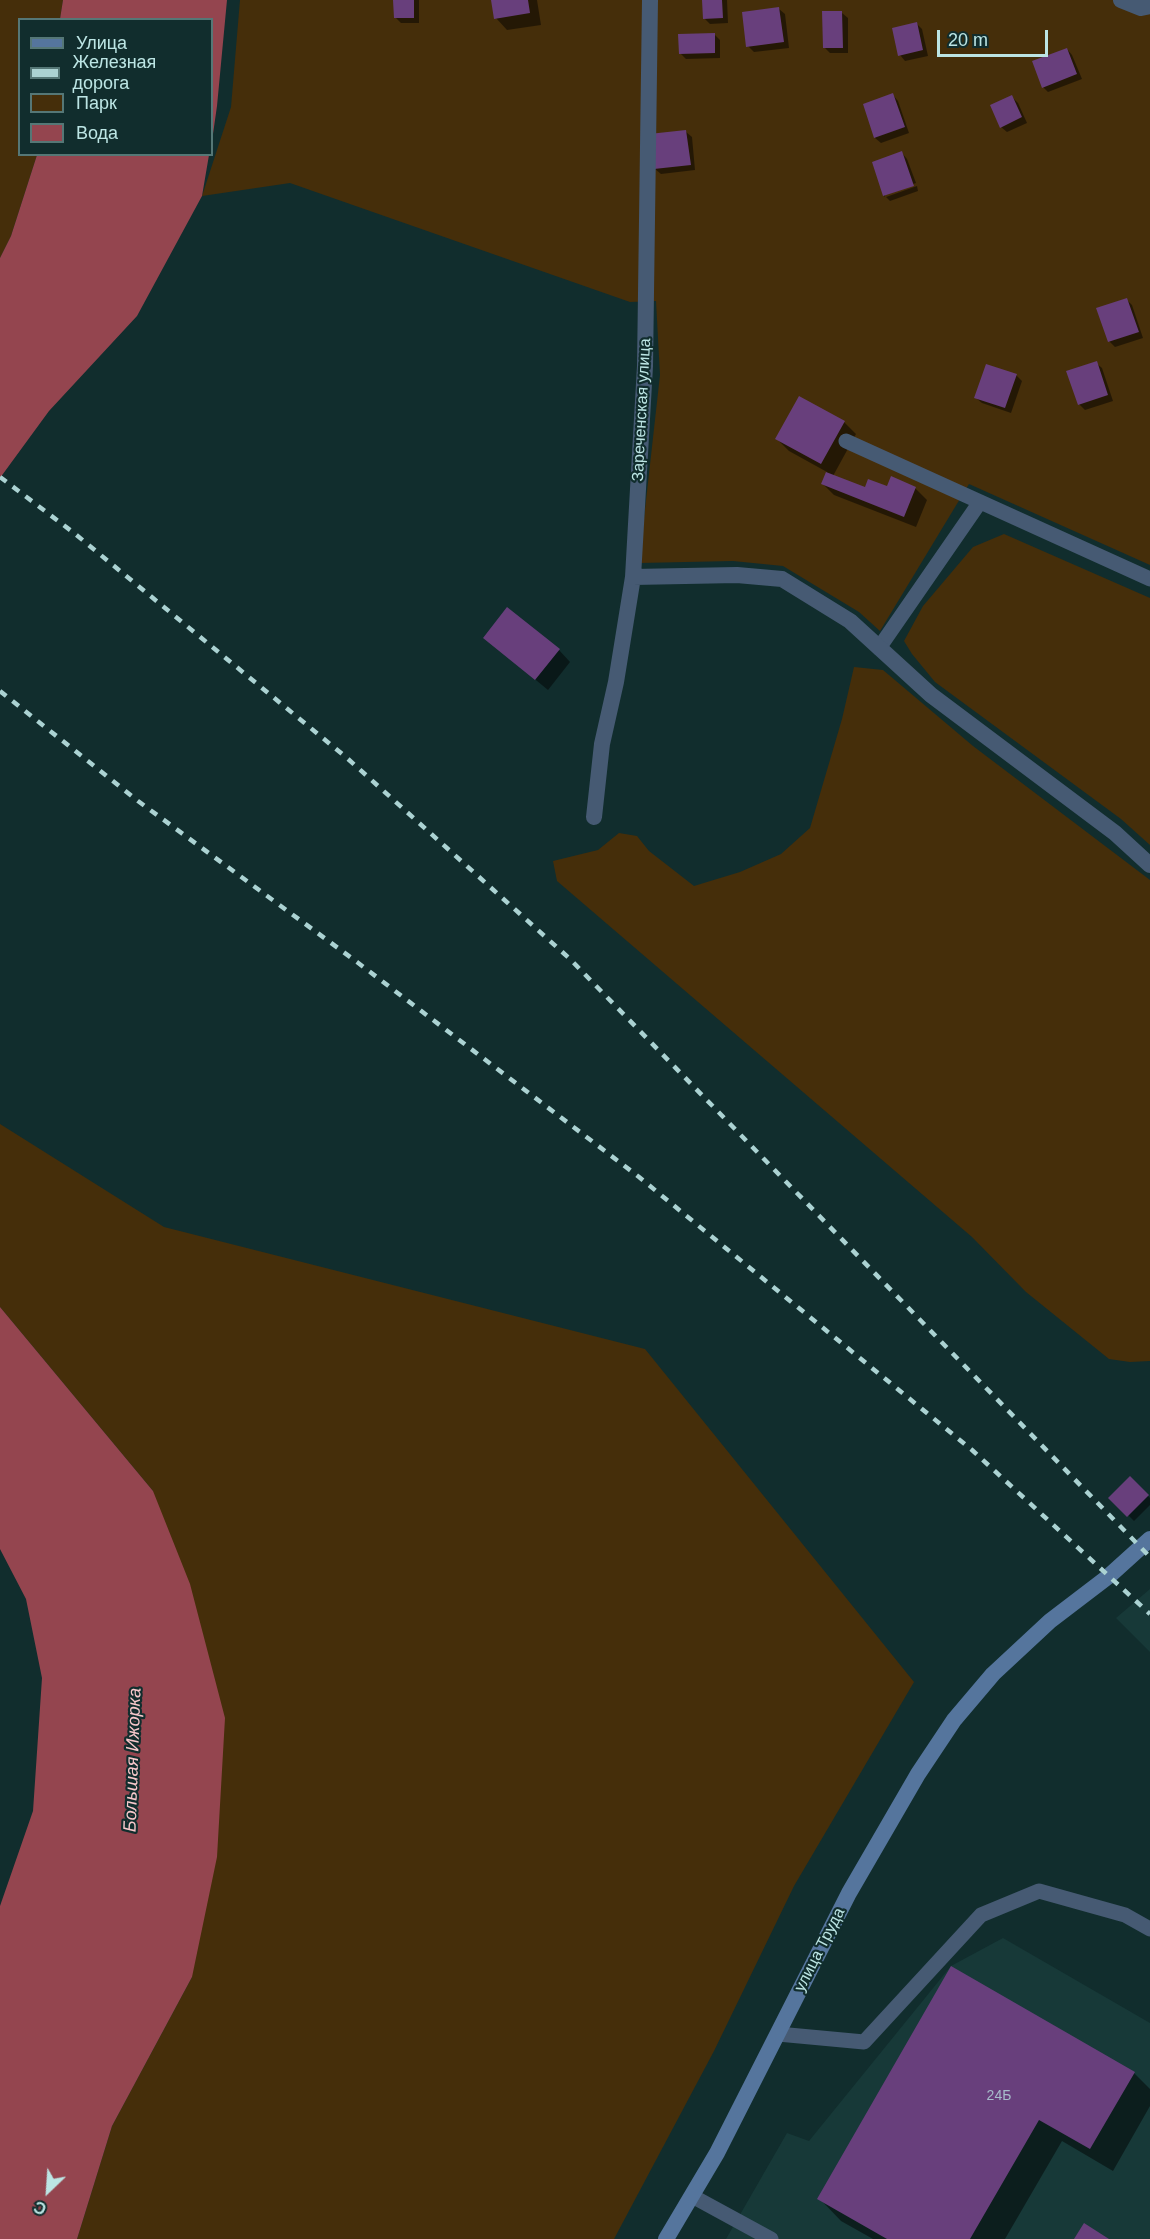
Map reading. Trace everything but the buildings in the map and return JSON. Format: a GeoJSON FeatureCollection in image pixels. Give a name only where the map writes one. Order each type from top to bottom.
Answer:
{"type":"FeatureCollection","features":[{"type":"Feature","properties":{"kind":"main road","name":"улица Труда"},"geometry":{"type":"LineString","coordinates":[[666,2239],[722,2143],[849,1893],[918,1774],[954,1720],[993,1674],[1050,1621],[1109,1576],[1150,1539]]}},
{"type":"Feature","properties":{"kind":"street","name":"Зареченская улица"},"geometry":{"type":"LineString","coordinates":[[594,816],[603,744],[616,682],[633,577],[645,366],[650,0]]}},
{"type":"Feature","properties":{"kind":"street"},"geometry":{"type":"LineString","coordinates":[[1121,0],[1142,8],[1150,6]]}},
{"type":"Feature","properties":{"kind":"street"},"geometry":{"type":"LineString","coordinates":[[633,577],[737,575],[782,579],[850,621],[931,695],[1115,833],[1150,865]]}},
{"type":"Feature","properties":{"kind":"lane"},"geometry":{"type":"LineString","coordinates":[[846,441],[1150,579]]}},
{"type":"Feature","properties":{"kind":"lane"},"geometry":{"type":"LineString","coordinates":[[879,648],[980,502]]}},
{"type":"Feature","properties":{"kind":"lane"},"geometry":{"type":"LineString","coordinates":[[778,2034],[864,2042],[981,1915],[1039,1891],[1125,1915],[1150,1929]]}},
{"type":"Feature","properties":{"kind":"lane"},"geometry":{"type":"LineString","coordinates":[[692,2196],[771,2239]]}},
{"type":"Feature","properties":{"kind":"shaded area"},"geometry":{"type":"Polygon","coordinates":[[[1150,1589],[1150,1652],[1116,1618],[1150,1589]]]}},
{"type":"Feature","properties":{"kind":"shaded area"},"geometry":{"type":"Polygon","coordinates":[[[1003,1938],[1150,2023],[1150,2239],[726,2239],[787,2133],[809,2141],[951,1966],[1003,1938]]]}},
{"type":"Feature","properties":{"kind":"green space"},"geometry":{"type":"Polygon","coordinates":[[[0,0],[63,0],[60,18],[18,18],[18,156],[37,156],[11,236],[0,258],[0,0]]]}},
{"type":"Feature","properties":{"kind":"green space"},"geometry":{"type":"Polygon","coordinates":[[[240,0],[1150,0],[1150,565],[969,484],[880,631],[859,612],[783,566],[733,561],[639,563],[660,375],[656,301],[630,302],[290,183],[202,196],[231,107],[240,0]]]}},
{"type":"Feature","properties":{"kind":"green space"},"geometry":{"type":"Polygon","coordinates":[[[1004,534],[1150,598],[1150,845],[1121,819],[935,682],[904,641],[923,606],[973,547],[1004,534]]]}},
{"type":"Feature","properties":{"kind":"green space"},"geometry":{"type":"Polygon","coordinates":[[[854,667],[883,670],[973,746],[1150,880],[1150,1361],[1130,1362],[1109,1359],[1026,1292],[972,1237],[557,881],[553,861],[598,850],[619,833],[637,836],[649,851],[694,886],[740,872],[781,854],[810,828],[842,719],[854,667]]]}},
{"type":"Feature","properties":{"kind":"green space"},"geometry":{"type":"Polygon","coordinates":[[[0,1124],[164,1227],[645,1349],[914,1682],[794,1886],[714,2051],[614,2239],[77,2239],[112,2126],[192,1977],[153,1491],[0,1307],[0,1124]]]}},
{"type":"Feature","properties":{"kind":"water"},"geometry":{"type":"Polygon","coordinates":[[[63,0],[227,0],[213,134],[213,18],[60,18],[63,0]]]}},
{"type":"Feature","properties":{"kind":"water"},"geometry":{"type":"Polygon","coordinates":[[[37,156],[209,156],[202,196],[137,316],[49,411],[0,478],[0,258],[11,236],[37,156]]]}},
{"type":"Feature","properties":{"kind":"water","name":"Большая Ижорка"},"geometry":{"type":"Polygon","coordinates":[[[0,1307],[153,1491],[190,1584],[225,1718],[217,1857],[192,1977],[112,2126],[77,2239],[0,2239],[0,1906],[33,1811],[42,1678],[26,1599],[0,1549],[0,1307]]]}},
{"type":"Feature","properties":{"kind":"railway"},"geometry":{"type":"LineString","coordinates":[[0,477],[74,533],[347,758],[570,959],[1150,1557]]}},
{"type":"Feature","properties":{"kind":"railway"},"geometry":{"type":"LineString","coordinates":[[0,691],[138,801],[357,962],[639,1177],[972,1450],[1150,1614]]}}]}
